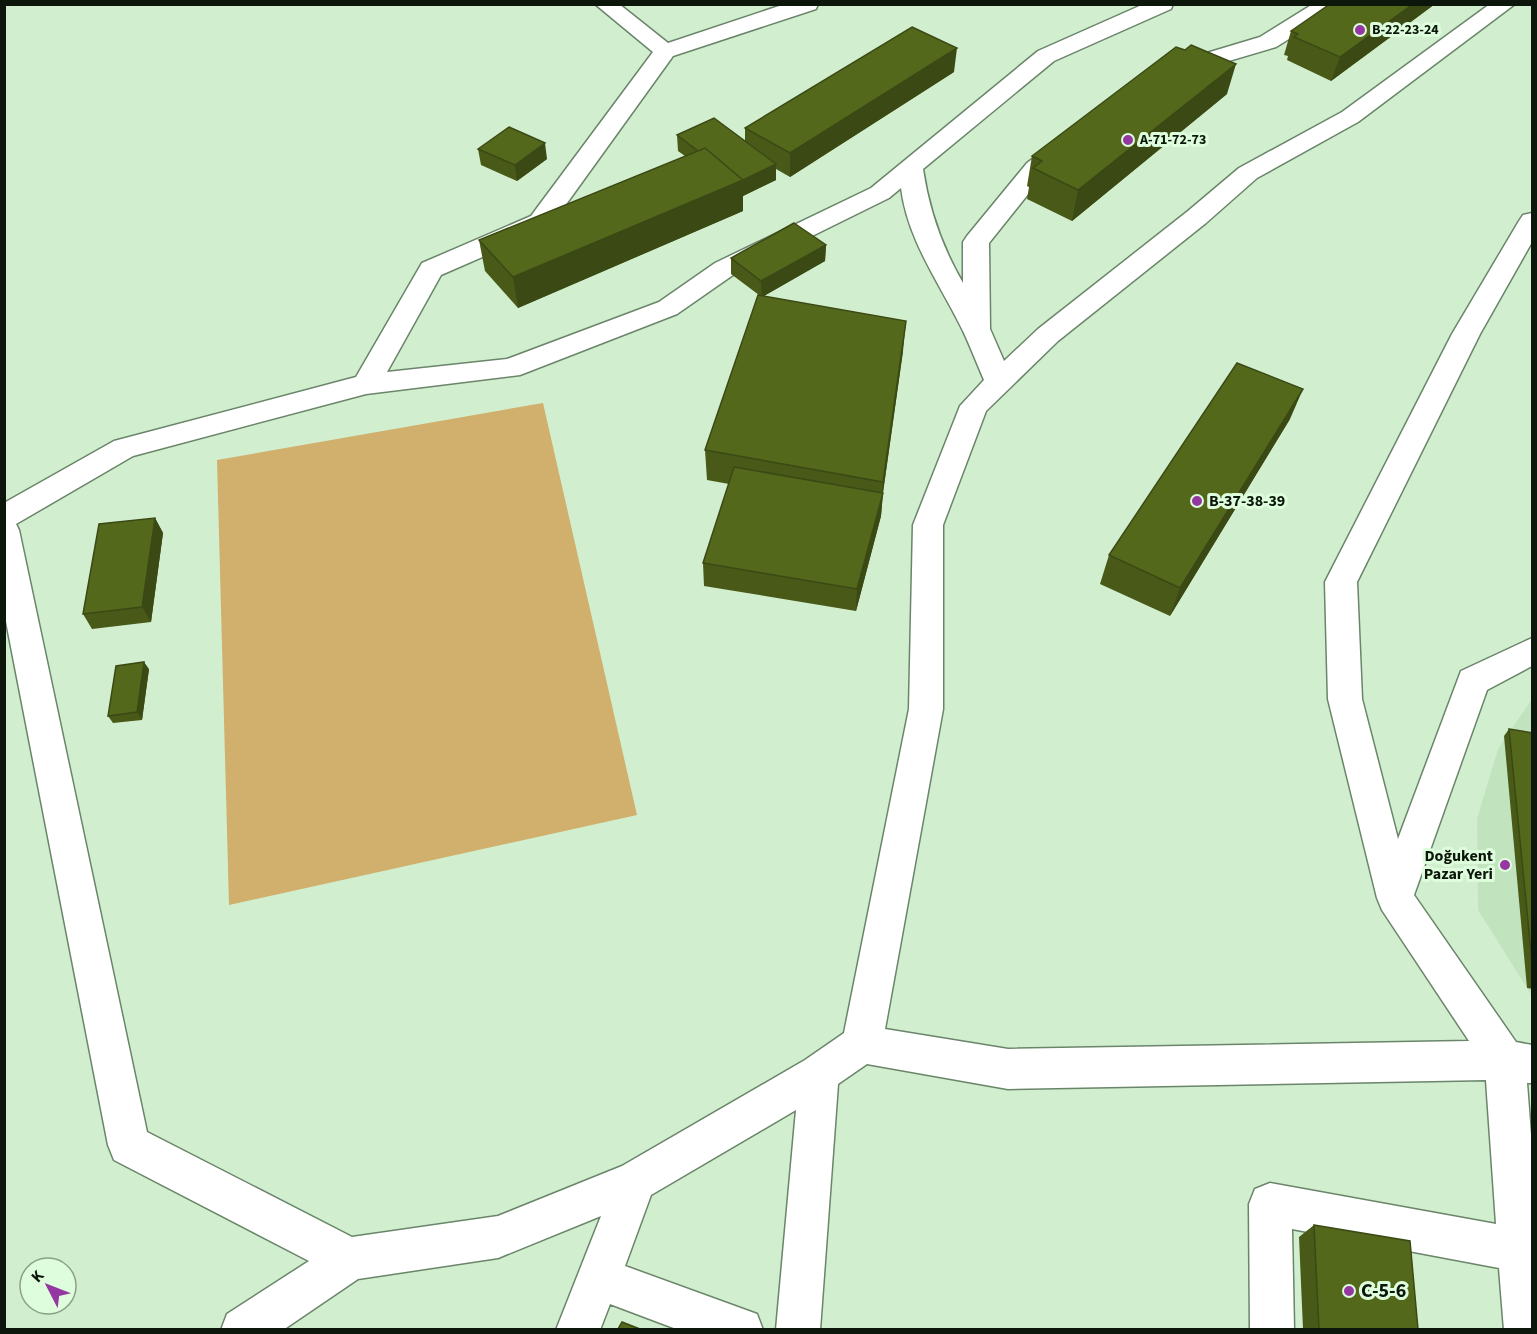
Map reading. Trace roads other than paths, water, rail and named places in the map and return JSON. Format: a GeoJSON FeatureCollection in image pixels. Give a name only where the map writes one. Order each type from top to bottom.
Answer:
{"type":"FeatureCollection","features":[{"type":"Feature","properties":{"kind":"street"},"geometry":{"type":"LineString","coordinates":[[605,4],[665,51]]}},
{"type":"Feature","properties":{"kind":"street"},"geometry":{"type":"LineString","coordinates":[[366,384],[431,269],[540,222],[665,51],[808,4]]}},
{"type":"Feature","properties":{"kind":"street"},"geometry":{"type":"LineString","coordinates":[[4,517],[124,448],[366,384],[510,368],[668,308],[724,269],[880,193],[1046,56],[1163,4]]}},
{"type":"Feature","properties":{"kind":"street"},"geometry":{"type":"LineString","coordinates":[[1154,77],[1268,42],[1329,4]]}},
{"type":"Feature","properties":{"kind":"street"},"geometry":{"type":"LineString","coordinates":[[243,1329],[350,1259],[498,1237],[636,1181],[819,1074],[862,1044],[926,709],[928,525],[974,406],[1048,335],[1197,217],[1248,173],[1350,117],[1505,4]]}},
{"type":"Feature","properties":{"kind":"street"},"geometry":{"type":"LineString","coordinates":[[976,329],[976,242],[1036,168],[1082,133]]}},
{"type":"Feature","properties":{"kind":"street"},"geometry":{"type":"LineString","coordinates":[[911,167],[915,199],[933,253],[976,329],[999,382]]}},
{"type":"Feature","properties":{"kind":"street"},"geometry":{"type":"LineString","coordinates":[[1526,1329],[1520,1250],[1519,1062],[1395,898],[1345,699],[1341,582],[1466,334],[1533,221]]}},
{"type":"Feature","properties":{"kind":"street"},"geometry":{"type":"LineString","coordinates":[[4,530],[129,1145],[350,1259]]}},
{"type":"Feature","properties":{"kind":"street"},"geometry":{"type":"LineString","coordinates":[[1395,898],[1473,681],[1533,651]]}},
{"type":"Feature","properties":{"kind":"street"},"geometry":{"type":"LineString","coordinates":[[862,1044],[1008,1069],[1519,1062]]}},
{"type":"Feature","properties":{"kind":"street"},"geometry":{"type":"LineString","coordinates":[[798,1329],[819,1074]]}},
{"type":"Feature","properties":{"kind":"street"},"geometry":{"type":"LineString","coordinates":[[578,1329],[636,1181]]}},
{"type":"Feature","properties":{"kind":"street"},"geometry":{"type":"LineString","coordinates":[[1272,1329],[1270,1204],[1520,1250]]}},
{"type":"Feature","properties":{"kind":"street"},"geometry":{"type":"LineString","coordinates":[[598,1278],[741,1329]]}},
{"type":"Feature","properties":{"kind":"place","name":"B-22-23-24"},"geometry":{"type":"Point","coordinates":[1360,30]}},
{"type":"Feature","properties":{"kind":"place","name":"A-71-72-73"},"geometry":{"type":"Point","coordinates":[1128,140]}},
{"type":"Feature","properties":{"kind":"place","name":"B-37-38-39"},"geometry":{"type":"Point","coordinates":[1197,501]}},
{"type":"Feature","properties":{"kind":"place","name":"Doğukent Pazar Yeri"},"geometry":{"type":"Point","coordinates":[1505,865]}},
{"type":"Feature","properties":{"kind":"place","name":"C-5-6"},"geometry":{"type":"Point","coordinates":[1349,1291]}}]}
